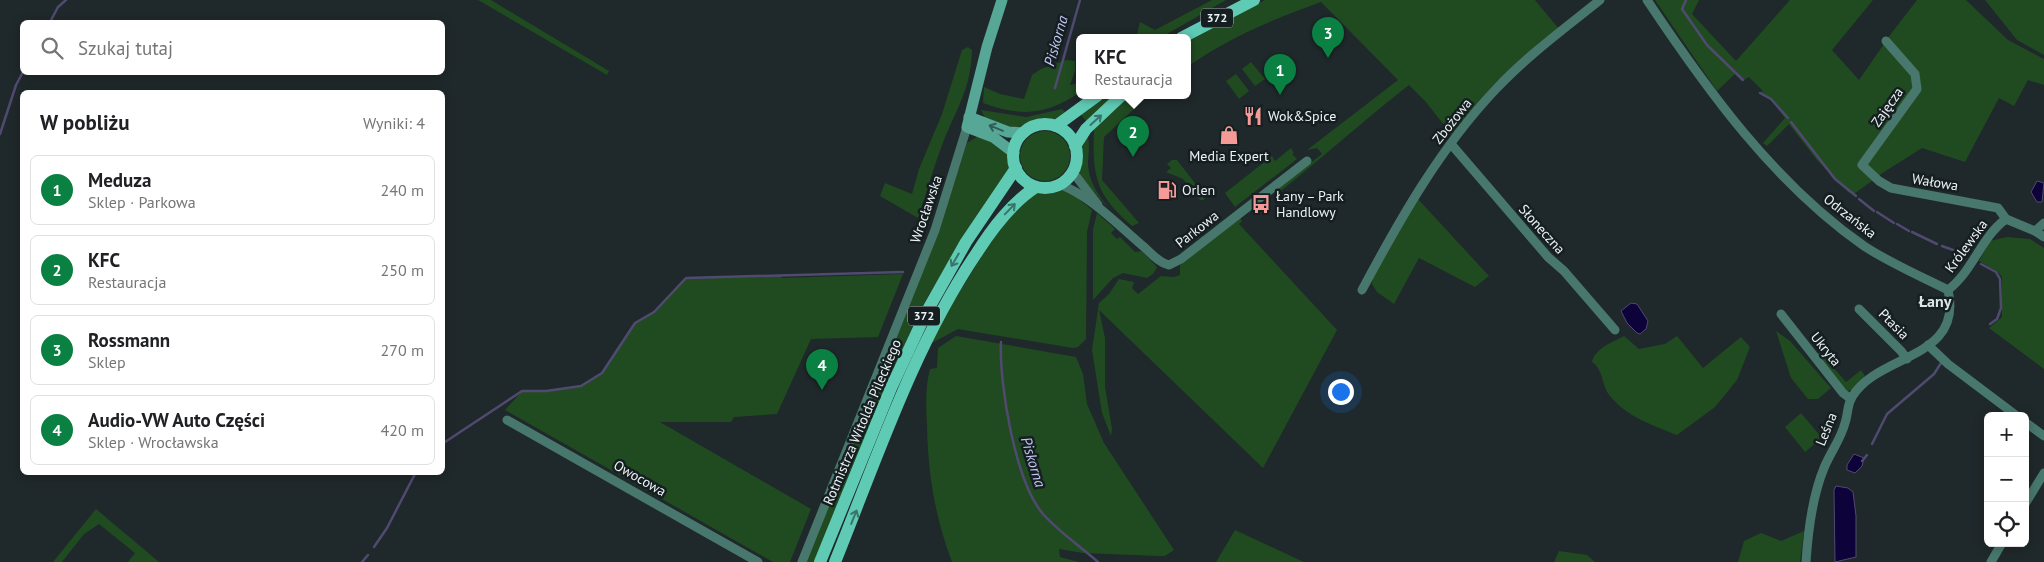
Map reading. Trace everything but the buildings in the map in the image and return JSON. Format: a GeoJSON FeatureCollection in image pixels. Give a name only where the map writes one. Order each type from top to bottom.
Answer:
{"type":"FeatureCollection","features":[{"type":"Feature","properties":{"kind":"main road","name":"Wrocławska"},"geometry":{"type":"LineString","coordinates":[[968,122],[987,46],[1002,0]]}},
{"type":"Feature","properties":{"kind":"main road","name":"372"},"geometry":{"type":"LineString","coordinates":[[1190,34],[1254,0]]}},
{"type":"Feature","properties":{"kind":"main road"},"geometry":{"type":"LineString","coordinates":[[1056,126],[1094,99]]}},
{"type":"Feature","properties":{"kind":"main road"},"geometry":{"type":"LineString","coordinates":[[1075,146],[1086,129],[1118,99]]}},
{"type":"Feature","properties":{"kind":"main road"},"geometry":{"type":"LineString","coordinates":[[968,122],[1008,132],[1024,133]]}},
{"type":"Feature","properties":{"kind":"main road"},"geometry":{"type":"LineString","coordinates":[[968,122],[993,137],[1014,153]]}},
{"type":"Feature","properties":{"kind":"main road"},"geometry":{"type":"LineString","coordinates":[[1039,125],[1056,126],[1068,134],[1075,146],[1076,160],[1072,171],[1059,184],[1047,187],[1036,186],[1024,180],[1016,168],[1014,153],[1017,142],[1024,133],[1039,125]]}},
{"type":"Feature","properties":{"kind":"main road","name":"Rotmistrza Witolda Pileckiego"},"geometry":{"type":"LineString","coordinates":[[820,562],[891,388],[926,313],[966,242],[1016,168]]}},
{"type":"Feature","properties":{"kind":"main road","name":"Rotmistrza Witolda Pileckiego"},"geometry":{"type":"LineString","coordinates":[[835,562],[913,370],[939,316],[988,236],[1013,206],[1036,186]]}},
{"type":"Feature","properties":{"kind":"street","name":"Zbożowa"},"geometry":{"type":"LineString","coordinates":[[1362,290],[1413,198],[1464,124],[1497,88],[1600,0]]}},
{"type":"Feature","properties":{"kind":"street","name":"Odrzańska"},"geometry":{"type":"LineString","coordinates":[[1647,0],[1684,56],[1734,121],[1812,204],[1875,253],[1948,290]]}},
{"type":"Feature","properties":{"kind":"street","name":"Zajęcza"},"geometry":{"type":"LineString","coordinates":[[1862,165],[1917,89],[1915,74],[1886,41]]}},
{"type":"Feature","properties":{"kind":"street","name":"Wrocławska"},"geometry":{"type":"LineString","coordinates":[[802,562],[935,230],[968,122]]}},
{"type":"Feature","properties":{"kind":"street","name":"Słoneczna"},"geometry":{"type":"LineString","coordinates":[[1451,144],[1548,258],[1564,271],[1615,330]]}},
{"type":"Feature","properties":{"kind":"street","name":"Parkowa"},"geometry":{"type":"LineString","coordinates":[[1104,213],[1157,258],[1169,265],[1181,259],[1307,161]]}},
{"type":"Feature","properties":{"kind":"street","name":"Wałowa"},"geometry":{"type":"LineString","coordinates":[[1862,165],[1879,181],[1891,188],[1998,208],[2006,219]]}},
{"type":"Feature","properties":{"kind":"street"},"geometry":{"type":"LineString","coordinates":[[1072,171],[1104,213]]}},
{"type":"Feature","properties":{"kind":"street"},"geometry":{"type":"LineString","coordinates":[[1059,184],[1069,188],[1104,213]]}},
{"type":"Feature","properties":{"kind":"street","name":"Królewska"},"geometry":{"type":"LineString","coordinates":[[1948,290],[1962,276],[1991,233],[2006,219],[2035,231],[2044,237]]}},
{"type":"Feature","properties":{"kind":"street"},"geometry":{"type":"LineString","coordinates":[[2035,231],[2044,222]]}},
{"type":"Feature","properties":{"kind":"street"},"geometry":{"type":"LineString","coordinates":[[1948,290],[1951,305],[1950,319],[1928,345],[1948,364],[2012,412]]}},
{"type":"Feature","properties":{"kind":"street","name":"Ptasia"},"geometry":{"type":"LineString","coordinates":[[1859,309],[1901,351],[1906,359]]}},
{"type":"Feature","properties":{"kind":"street","name":"Ukryta"},"geometry":{"type":"LineString","coordinates":[[1781,314],[1843,393],[1851,399]]}},
{"type":"Feature","properties":{"kind":"street","name":"Leśna"},"geometry":{"type":"LineString","coordinates":[[1806,562],[1814,502],[1823,469],[1845,424],[1851,399],[1871,376],[1906,359],[1928,345]]}},
{"type":"Feature","properties":{"kind":"street","name":"Owocowa"},"geometry":{"type":"LineString","coordinates":[[507,420],[758,562]]}},
{"type":"Feature","properties":{"kind":"street"},"geometry":{"type":"LineString","coordinates":[[2029,425],[2044,436]]}},
{"type":"Feature","properties":{"kind":"street"},"geometry":{"type":"LineString","coordinates":[[2026,502],[2044,473]]}},
{"type":"Feature","properties":{"kind":"street"},"geometry":{"type":"LineString","coordinates":[[1991,562],[2000,547]]}},
{"type":"Feature","properties":{"kind":"green space"},"geometry":{"type":"Polygon","coordinates":[[[478,0],[491,0],[609,71],[607,75],[478,0]]]}},
{"type":"Feature","properties":{"kind":"green space"},"geometry":{"type":"Polygon","coordinates":[[[1212,0],[1226,0],[1167,34],[1137,34],[1140,22],[1155,30],[1212,0]]]}},
{"type":"Feature","properties":{"kind":"green space"},"geometry":{"type":"Polygon","coordinates":[[[1265,0],[1535,0],[1559,29],[1452,135],[1425,101],[1409,85],[1277,194],[1275,191],[1322,154],[1317,148],[1307,150],[1398,80],[1321,2],[1252,30],[1191,64],[1191,38],[1265,0]]]}},
{"type":"Feature","properties":{"kind":"green space"},"geometry":{"type":"Polygon","coordinates":[[[1655,0],[1699,0],[1692,14],[1736,61],[1790,0],[1873,0],[1832,50],[1859,80],[1884,44],[1920,85],[1887,39],[1917,0],[1966,0],[2008,40],[2044,59],[2044,85],[2028,80],[2014,106],[1999,98],[1965,162],[1922,148],[1854,194],[1848,192],[1817,160],[1789,124],[1767,146],[1763,143],[1785,118],[1770,99],[1759,93],[1763,91],[1749,77],[1742,81],[1735,74],[1717,91],[1655,0]]]}},
{"type":"Feature","properties":{"kind":"green space"},"geometry":{"type":"Polygon","coordinates":[[[1985,0],[2044,0],[2044,55],[2017,40],[1985,0]]]}},
{"type":"Feature","properties":{"kind":"green space"},"geometry":{"type":"Polygon","coordinates":[[[968,47],[972,50],[966,88],[942,145],[918,218],[880,196],[885,183],[912,194],[919,169],[942,114],[962,50],[968,47]]]}},
{"type":"Feature","properties":{"kind":"green space"},"geometry":{"type":"Polygon","coordinates":[[[1066,60],[1075,61],[1075,71],[1070,85],[1076,84],[1076,95],[1055,106],[1033,111],[1021,112],[983,103],[984,87],[1000,94],[1024,99],[1032,75],[1041,69],[1066,60]]]}},
{"type":"Feature","properties":{"kind":"green space"},"geometry":{"type":"Polygon","coordinates":[[[1251,62],[1265,79],[1255,86],[1242,69],[1251,62]]]}},
{"type":"Feature","properties":{"kind":"green space"},"geometry":{"type":"Polygon","coordinates":[[[1236,74],[1249,91],[1239,99],[1226,81],[1236,74]]]}},
{"type":"Feature","properties":{"kind":"green space"},"geometry":{"type":"Polygon","coordinates":[[[1101,99],[1114,99],[1088,123],[1081,115],[1101,99]]]}},
{"type":"Feature","properties":{"kind":"green space"},"geometry":{"type":"Polygon","coordinates":[[[1122,99],[1145,99],[1104,137],[1102,180],[1139,223],[1132,226],[1120,215],[1099,184],[1094,160],[1094,130],[1092,128],[1122,99]]]}},
{"type":"Feature","properties":{"kind":"green space"},"geometry":{"type":"Polygon","coordinates":[[[1062,109],[1067,114],[1055,120],[1034,121],[1015,130],[985,118],[981,110],[1026,117],[1062,109]]]}},
{"type":"Feature","properties":{"kind":"green space"},"geometry":{"type":"Polygon","coordinates":[[[1045,131],[1059,135],[1066,142],[1070,156],[1066,170],[1059,177],[1045,181],[1031,177],[1024,170],[1020,156],[1024,142],[1031,135],[1045,131]]]}},
{"type":"Feature","properties":{"kind":"green space"},"geometry":{"type":"Polygon","coordinates":[[[980,135],[1009,154],[1010,169],[960,242],[920,310],[895,366],[815,562],[806,562],[931,251],[967,143],[980,135]]]}},
{"type":"Feature","properties":{"kind":"green space"},"geometry":{"type":"Polygon","coordinates":[[[1088,137],[1088,166],[1091,180],[1097,192],[1114,215],[1080,176],[1080,147],[1088,137]]]}},
{"type":"Feature","properties":{"kind":"green space"},"geometry":{"type":"Polygon","coordinates":[[[1291,148],[1294,153],[1292,154],[1297,159],[1235,207],[1225,193],[1272,156],[1275,161],[1291,148]]]}},
{"type":"Feature","properties":{"kind":"green space"},"geometry":{"type":"Polygon","coordinates":[[[1172,160],[1177,160],[1205,196],[1204,200],[1200,200],[1183,179],[1166,172],[1171,168],[1167,164],[1172,160]]]}},
{"type":"Feature","properties":{"kind":"green space"},"geometry":{"type":"Polygon","coordinates":[[[1060,189],[1073,194],[1092,210],[1087,232],[1086,339],[1078,347],[1073,348],[958,329],[930,344],[940,323],[1000,227],[1033,194],[1060,189]]]}},
{"type":"Feature","properties":{"kind":"green space"},"geometry":{"type":"Polygon","coordinates":[[[1417,198],[1489,276],[1475,287],[1419,258],[1394,304],[1377,292],[1372,284],[1373,276],[1417,198]]]}},
{"type":"Feature","properties":{"kind":"green space"},"geometry":{"type":"Polygon","coordinates":[[[1097,213],[1115,229],[1111,233],[1117,239],[1120,237],[1135,252],[1142,251],[1157,267],[1153,274],[1147,278],[1123,273],[1113,278],[1093,300],[1093,230],[1097,213]]]}},
{"type":"Feature","properties":{"kind":"green space"},"geometry":{"type":"Polygon","coordinates":[[[1240,218],[1242,221],[1239,224],[1337,330],[1263,468],[1099,310],[1105,338],[1105,387],[1112,429],[1111,436],[1102,413],[1092,350],[1099,303],[1109,294],[1119,279],[1134,282],[1132,288],[1138,294],[1161,276],[1174,277],[1180,275],[1180,265],[1240,218]]]}},
{"type":"Feature","properties":{"kind":"green space"},"geometry":{"type":"Polygon","coordinates":[[[2007,237],[2030,239],[2044,248],[2044,369],[1989,328],[2002,317],[2002,277],[1997,271],[1979,261],[1990,241],[2007,237]]]}},
{"type":"Feature","properties":{"kind":"green space"},"geometry":{"type":"Polygon","coordinates":[[[903,274],[878,337],[811,339],[777,414],[734,417],[731,422],[660,422],[811,509],[790,562],[773,562],[505,410],[522,391],[546,391],[581,386],[602,373],[635,323],[654,312],[686,278],[781,275],[782,278],[903,274]]]}},
{"type":"Feature","properties":{"kind":"green space"},"geometry":{"type":"Polygon","coordinates":[[[1776,331],[1790,341],[1831,388],[1818,399],[1808,399],[1791,378],[1776,331]]]}},
{"type":"Feature","properties":{"kind":"green space"},"geometry":{"type":"Polygon","coordinates":[[[956,336],[1076,357],[1083,374],[1087,404],[1104,443],[1174,550],[1165,556],[1159,556],[1083,553],[1059,549],[1060,557],[1079,562],[952,562],[941,529],[934,495],[929,461],[926,397],[930,369],[937,368],[938,348],[956,336]]]}},
{"type":"Feature","properties":{"kind":"green space"},"geometry":{"type":"Polygon","coordinates":[[[1624,336],[1639,349],[1665,344],[1677,336],[1703,368],[1741,337],[1750,347],[1737,380],[1715,407],[1677,435],[1632,415],[1624,410],[1607,392],[1599,369],[1592,362],[1601,349],[1624,336]]]}},
{"type":"Feature","properties":{"kind":"green space"},"geometry":{"type":"Polygon","coordinates":[[[1828,346],[1838,358],[1831,365],[1846,382],[1861,370],[1865,376],[1852,390],[1847,391],[1816,355],[1828,346]]]}},
{"type":"Feature","properties":{"kind":"green space"},"geometry":{"type":"Polygon","coordinates":[[[1801,413],[1822,438],[1805,452],[1785,427],[1801,413]]]}},
{"type":"Feature","properties":{"kind":"green space"},"geometry":{"type":"Polygon","coordinates":[[[96,509],[159,562],[128,562],[135,553],[99,524],[84,534],[62,562],[53,562],[96,509]]]}},
{"type":"Feature","properties":{"kind":"green space"},"geometry":{"type":"Polygon","coordinates":[[[1235,530],[1304,562],[1216,562],[1235,530]]]}},
{"type":"Feature","properties":{"kind":"green space"},"geometry":{"type":"Polygon","coordinates":[[[1804,531],[1800,562],[1738,562],[1744,541],[1761,533],[1781,541],[1804,531]]]}},
{"type":"Feature","properties":{"kind":"green space"},"geometry":{"type":"Polygon","coordinates":[[[1559,551],[1587,555],[1595,562],[1554,562],[1559,551]]]}},
{"type":"Feature","properties":{"kind":"shaded area"},"geometry":{"type":"Polygon","coordinates":[[[2037,181],[2044,183],[2042,202],[2037,202],[2031,192],[2037,181]]]}},
{"type":"Feature","properties":{"kind":"shaded area"},"geometry":{"type":"Polygon","coordinates":[[[1631,303],[1637,304],[1648,321],[1646,329],[1640,334],[1627,323],[1621,311],[1631,303]]]}},
{"type":"Feature","properties":{"kind":"shaded area"},"geometry":{"type":"Polygon","coordinates":[[[1854,454],[1864,458],[1862,466],[1855,473],[1847,470],[1847,465],[1854,454]]]}},
{"type":"Feature","properties":{"kind":"shaded area"},"geometry":{"type":"Polygon","coordinates":[[[1836,486],[1848,488],[1853,492],[1856,516],[1856,557],[1835,562],[1834,490],[1836,486]]]}},
{"type":"Feature","properties":{"kind":"waterway"},"geometry":{"type":"LineString","coordinates":[[51,20],[58,7],[66,0]]}},
{"type":"Feature","properties":{"kind":"waterway","name":"Piskorna"},"geometry":{"type":"LineString","coordinates":[[1055,88],[1080,0]]}},
{"type":"Feature","properties":{"kind":"waterway"},"geometry":{"type":"LineString","coordinates":[[1686,0],[1682,9],[1707,45],[1743,80]]}},
{"type":"Feature","properties":{"kind":"waterway"},"geometry":{"type":"LineString","coordinates":[[0,134],[16,85],[21,75]]}},
{"type":"Feature","properties":{"kind":"waterway"},"geometry":{"type":"LineString","coordinates":[[1760,93],[1771,99],[1788,118]]}},
{"type":"Feature","properties":{"kind":"waterway"},"geometry":{"type":"LineString","coordinates":[[1791,122],[1835,179],[1856,196]]}},
{"type":"Feature","properties":{"kind":"waterway"},"geometry":{"type":"LineString","coordinates":[[1859,199],[1874,211]]}},
{"type":"Feature","properties":{"kind":"waterway"},"geometry":{"type":"LineString","coordinates":[[1877,212],[1894,223]]}},
{"type":"Feature","properties":{"kind":"waterway"},"geometry":{"type":"LineString","coordinates":[[1897,224],[1909,231]]}},
{"type":"Feature","properties":{"kind":"waterway"},"geometry":{"type":"LineString","coordinates":[[1912,232],[1937,244]]}},
{"type":"Feature","properties":{"kind":"waterway"},"geometry":{"type":"LineString","coordinates":[[1942,246],[1967,255]]}},
{"type":"Feature","properties":{"kind":"waterway"},"geometry":{"type":"LineString","coordinates":[[1981,264],[1996,272],[2000,279],[2001,308],[1997,319],[1990,324]]}},
{"type":"Feature","properties":{"kind":"waterway"},"geometry":{"type":"LineString","coordinates":[[445,442],[522,391],[546,391],[581,386],[602,373],[635,323],[654,312],[686,278],[903,272]]}},
{"type":"Feature","properties":{"kind":"waterway","name":"Piskorna"},"geometry":{"type":"LineString","coordinates":[[1001,342],[1006,406],[1024,479],[1033,499],[1049,521],[1098,562]]}},
{"type":"Feature","properties":{"kind":"waterway"},"geometry":{"type":"LineString","coordinates":[[1872,444],[1887,414],[1934,374],[1941,363]]}},
{"type":"Feature","properties":{"kind":"waterway"},"geometry":{"type":"LineString","coordinates":[[1862,461],[1867,455]]}},
{"type":"Feature","properties":{"kind":"waterway"},"geometry":{"type":"LineString","coordinates":[[374,547],[387,528],[414,475]]}},
{"type":"Feature","properties":{"kind":"waterway"},"geometry":{"type":"LineString","coordinates":[[362,562],[368,555]]}},
{"type":"Feature","properties":{"kind":"place","name":"Rossmann"},"geometry":{"type":"Point","coordinates":[1328,58]}},
{"type":"Feature","properties":{"kind":"place","name":"Meduza"},"geometry":{"type":"Point","coordinates":[1280,95]}},
{"type":"Feature","properties":{"kind":"place","name":"Wok&Spice"},"geometry":{"type":"Point","coordinates":[1253,116]}},
{"type":"Feature","properties":{"kind":"place","name":"Media Expert"},"geometry":{"type":"Point","coordinates":[1229,135]}},
{"type":"Feature","properties":{"kind":"place","name":"KFC"},"geometry":{"type":"Point","coordinates":[1133,157]}},
{"type":"Feature","properties":{"kind":"place","name":"Orlen"},"geometry":{"type":"Point","coordinates":[1167,190]}},
{"type":"Feature","properties":{"kind":"place","name":"Łany – Park Handlowy"},"geometry":{"type":"Point","coordinates":[1261,204]}},
{"type":"Feature","properties":{"kind":"place","name":"Audio-VW Auto Części"},"geometry":{"type":"Point","coordinates":[822,390]}},
{"type":"Feature","properties":{"kind":"district","name":"Łany"},"geometry":{"type":"Point","coordinates":[1935,301]}}]}
